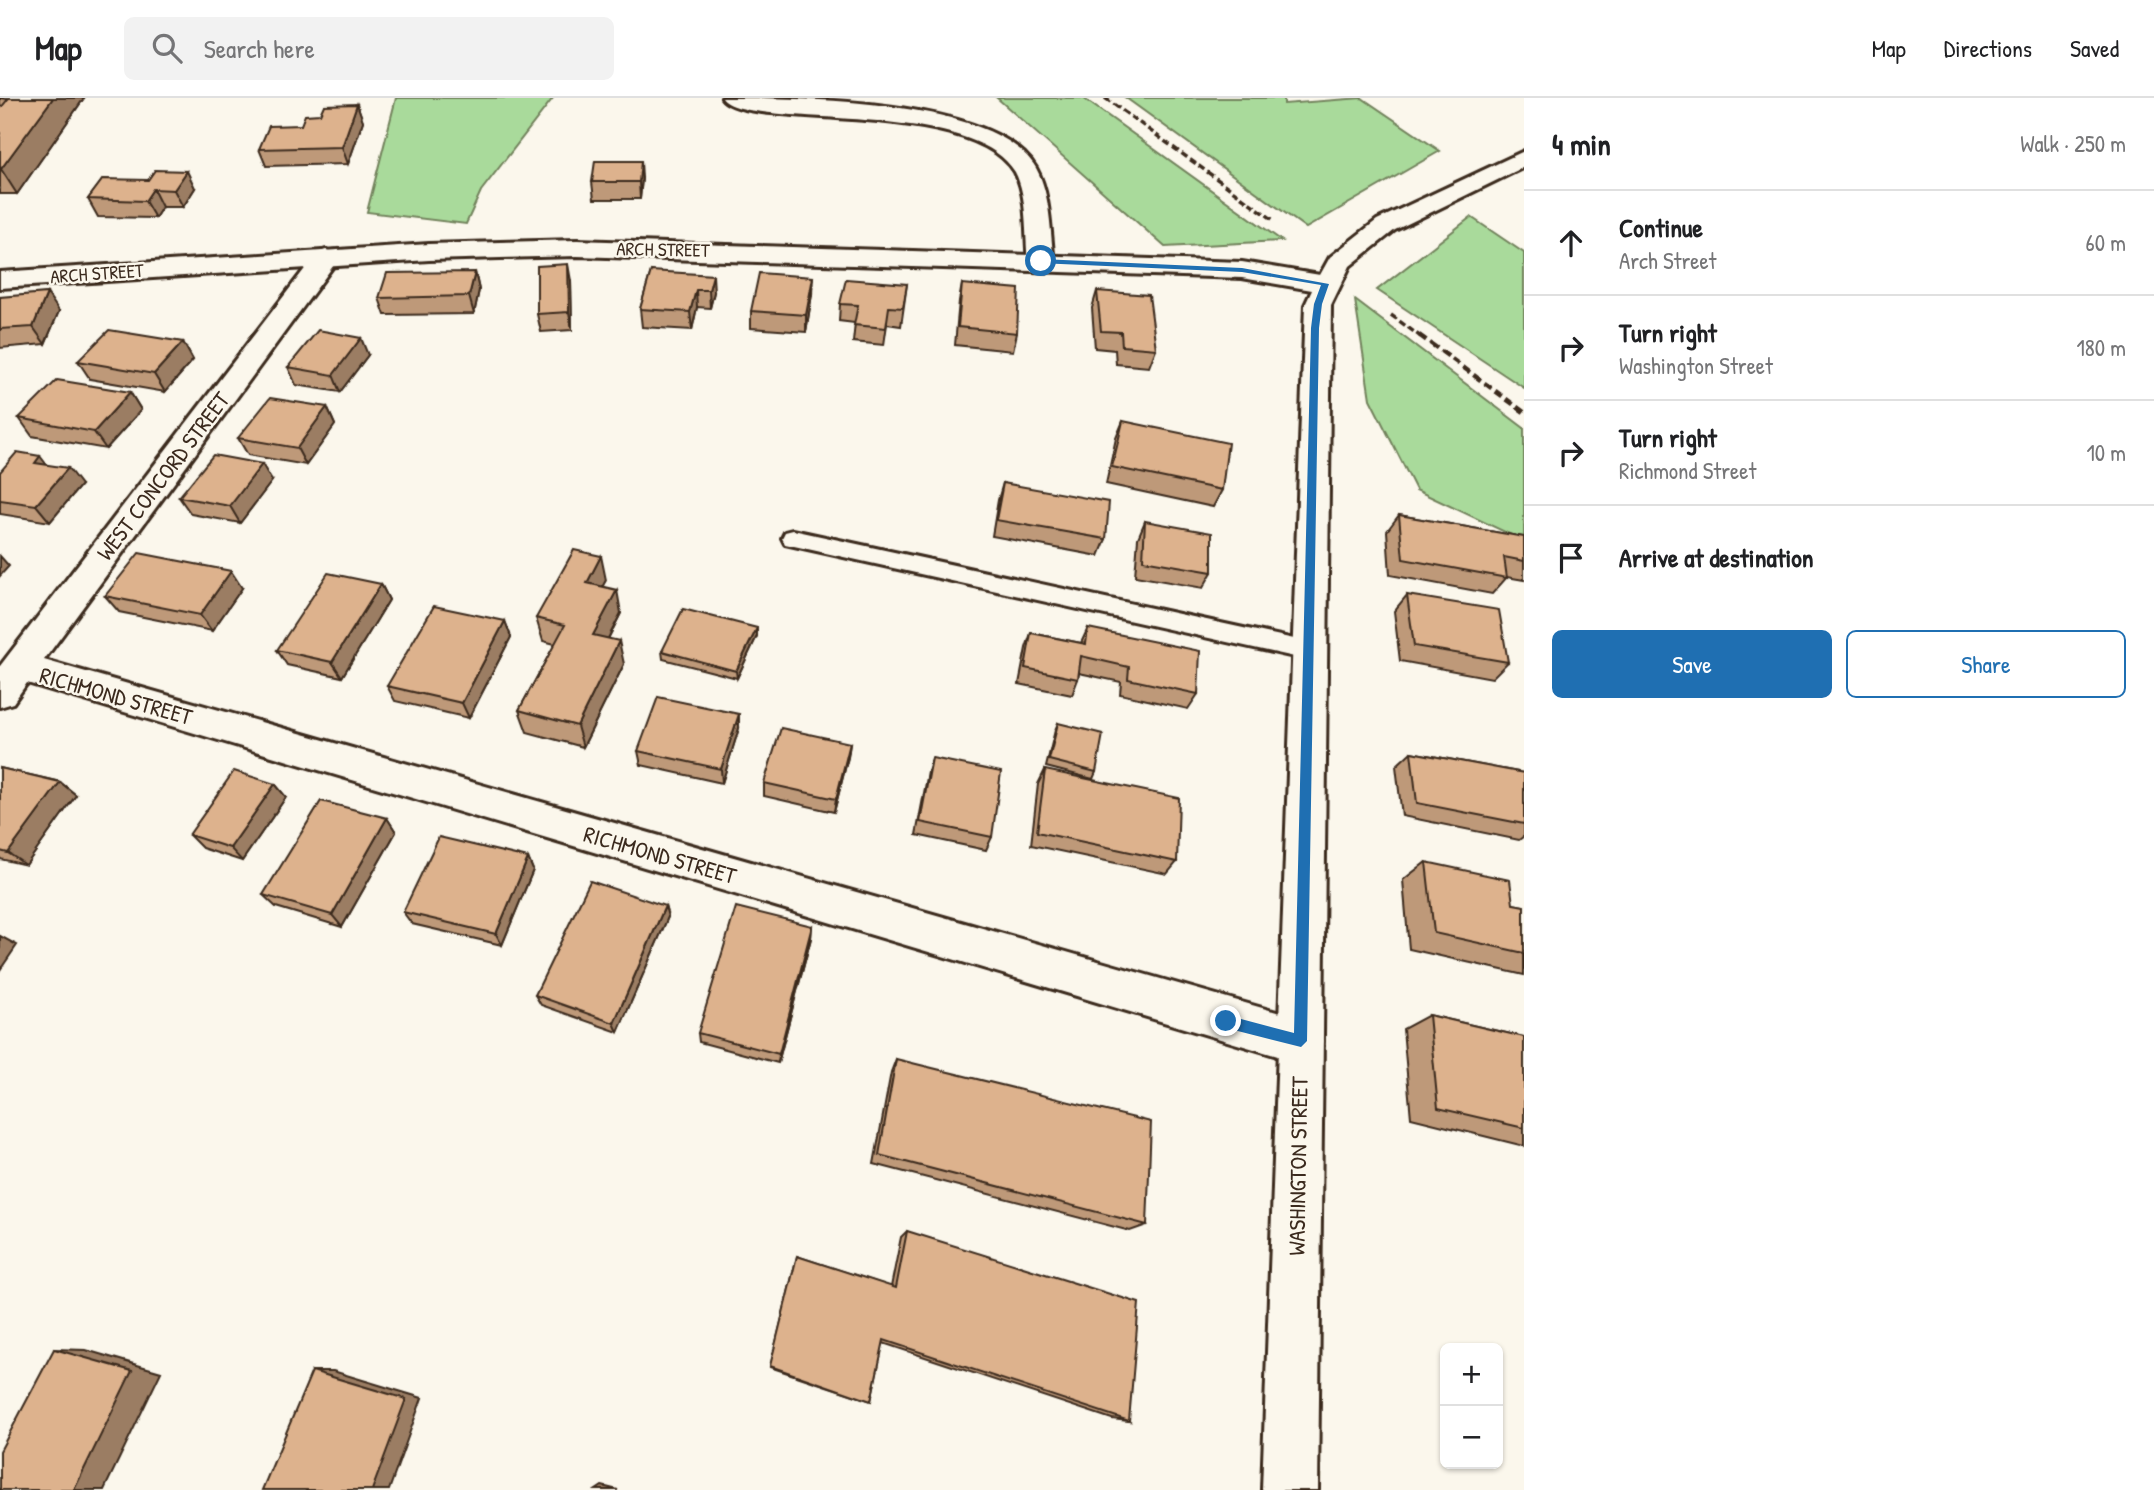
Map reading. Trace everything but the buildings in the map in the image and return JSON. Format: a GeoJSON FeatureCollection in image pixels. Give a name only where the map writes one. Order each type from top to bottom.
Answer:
{"type":"FeatureCollection","features":[{"type":"Feature","properties":{"kind":"street"},"geometry":{"type":"LineString","coordinates":[[733,98],[750,103],[898,112],[991,141],[1022,165],[1029,178],[1041,261]]}},
{"type":"Feature","properties":{"kind":"street","name":"WASHINGTON STREET"},"geometry":{"type":"LineString","coordinates":[[1290,1490],[1315,328],[1318,304],[1325,284],[1339,262],[1386,225],[1524,158]]}},
{"type":"Feature","properties":{"kind":"street","name":"ARCH STREET"},"geometry":{"type":"LineString","coordinates":[[0,279],[494,249],[627,248],[1242,270],[1325,284]]}},
{"type":"Feature","properties":{"kind":"street","name":"WEST CONCORD STREET"},"geometry":{"type":"LineString","coordinates":[[10,680],[326,258]]}},
{"type":"Feature","properties":{"kind":"street","name":"RICHMOND STREET"},"geometry":{"type":"LineString","coordinates":[[10,680],[1301,1041]]}},
{"type":"Feature","properties":{"kind":"lane"},"geometry":{"type":"LineString","coordinates":[[793,538],[1308,651]]}},
{"type":"Feature","properties":{"kind":"green space"},"geometry":{"type":"Polygon","coordinates":[[[396,98],[553,98],[481,191],[466,224],[367,212],[396,98]]]}},
{"type":"Feature","properties":{"kind":"green space"},"geometry":{"type":"Polygon","coordinates":[[[997,98],[1083,98],[1282,241],[1165,247],[997,98]]]}},
{"type":"Feature","properties":{"kind":"green space"},"geometry":{"type":"Polygon","coordinates":[[[1126,98],[1284,98],[1284,104],[1362,98],[1440,151],[1306,228],[1126,98]]]}},
{"type":"Feature","properties":{"kind":"green space"},"geometry":{"type":"Polygon","coordinates":[[[1471,217],[1524,253],[1524,388],[1377,290],[1471,217]]]}},
{"type":"Feature","properties":{"kind":"green space"},"geometry":{"type":"Polygon","coordinates":[[[1355,300],[1524,428],[1524,541],[1416,490],[1370,399],[1355,300]]]}},
{"type":"Feature","properties":{"kind":"railway"},"geometry":{"type":"LineString","coordinates":[[1105,98],[1275,221]]}},
{"type":"Feature","properties":{"kind":"railway"},"geometry":{"type":"LineString","coordinates":[[1391,315],[1421,337]]}},
{"type":"Feature","properties":{"kind":"railway"},"geometry":{"type":"LineString","coordinates":[[1419,335],[1524,412]]}},
{"type":"Feature","properties":{"kind":"route"},"geometry":{"type":"LineString","coordinates":[[1041,261],[1242,270],[1325,284],[1318,304],[1315,328],[1301,1041],[1226,1021]]}}]}
